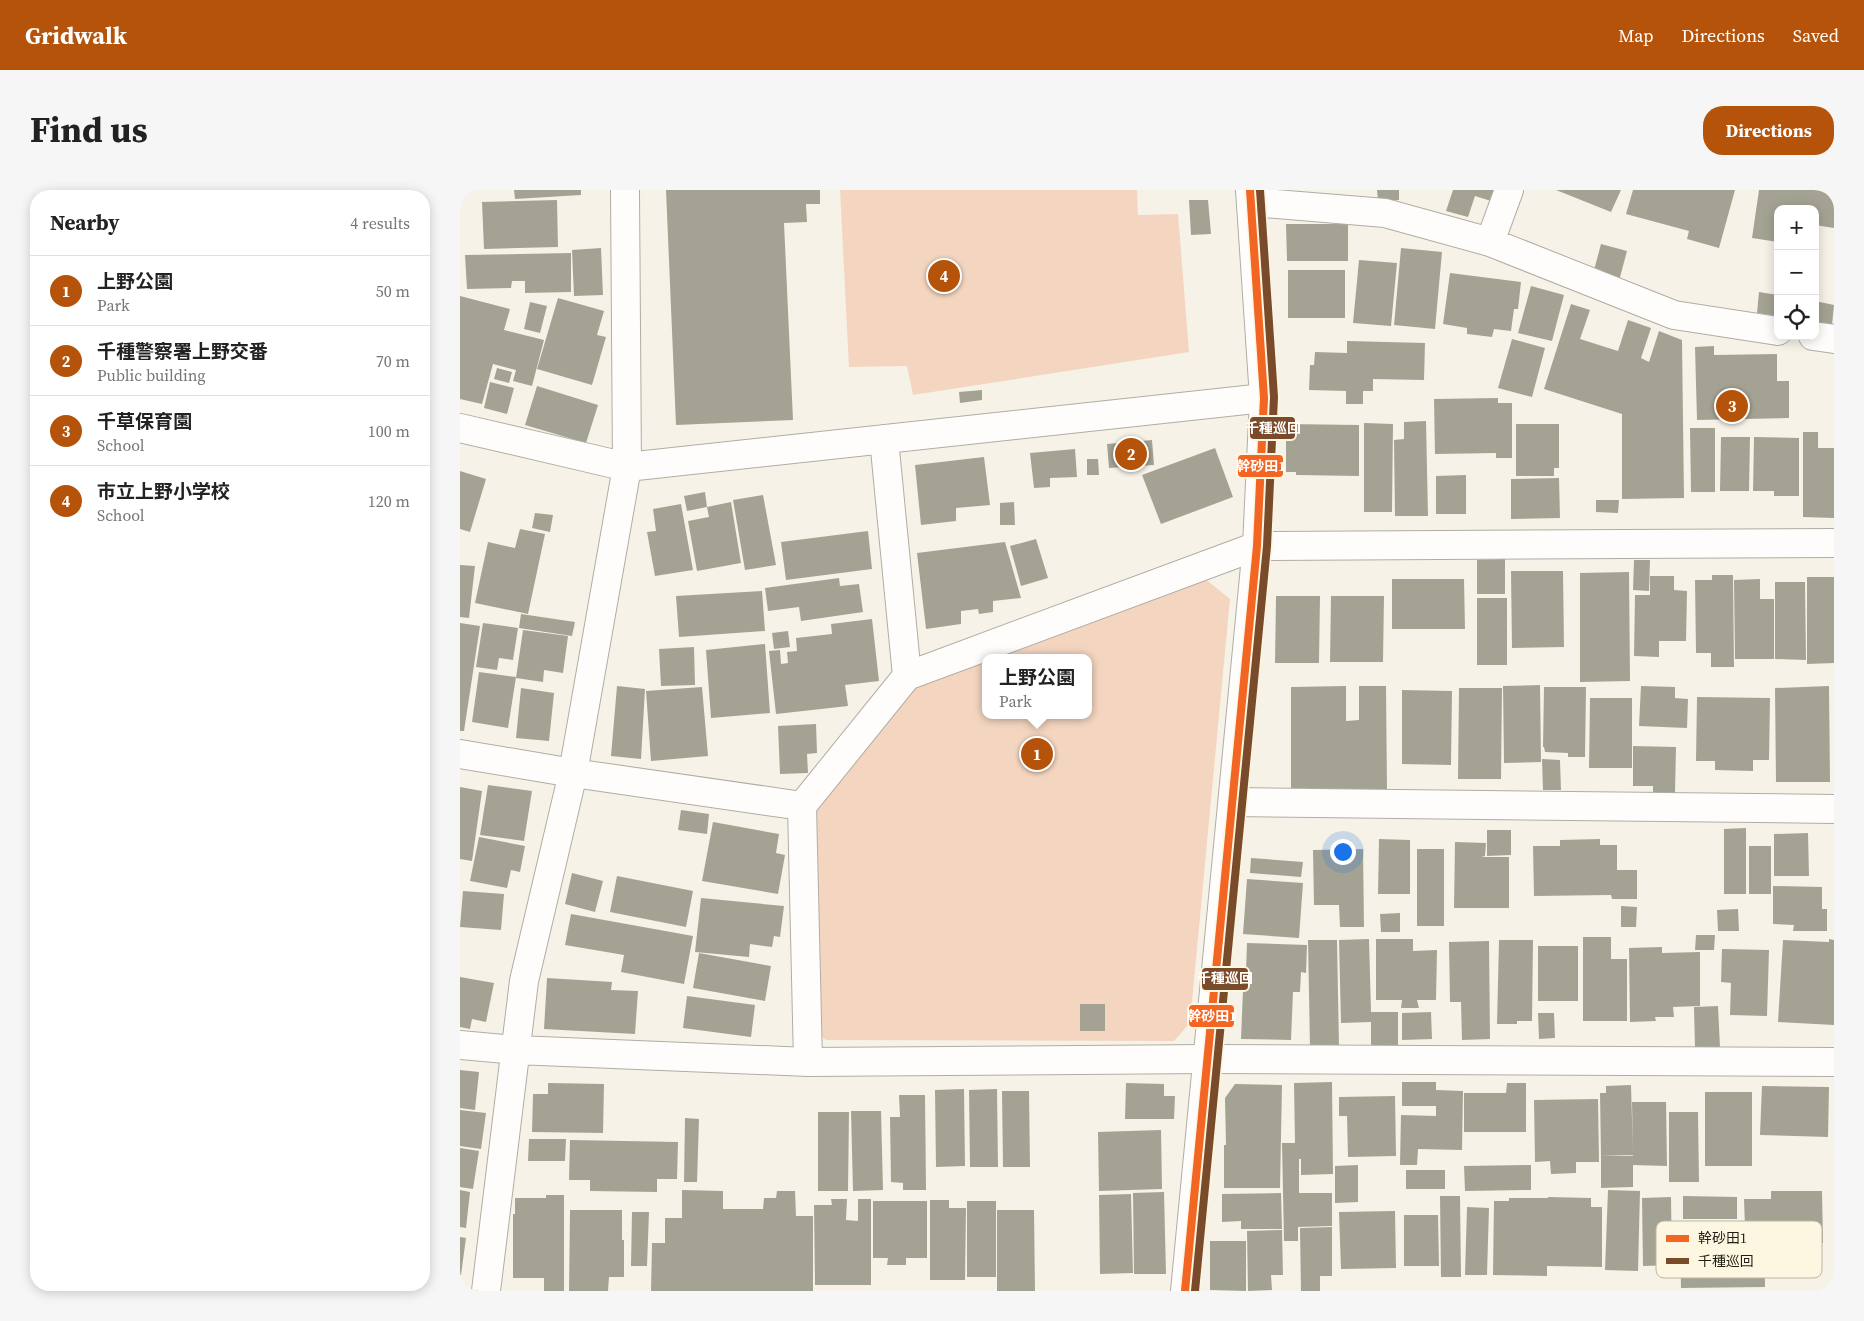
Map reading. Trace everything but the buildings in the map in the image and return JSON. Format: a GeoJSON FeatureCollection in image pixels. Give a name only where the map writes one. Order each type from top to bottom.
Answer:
{"type":"FeatureCollection","features":[{"type":"Feature","properties":{"kind":"street"},"geometry":{"type":"LineString","coordinates":[[486,1291],[524,981],[573,773],[627,467],[625,190]]}},
{"type":"Feature","properties":{"kind":"street"},"geometry":{"type":"LineString","coordinates":[[1490,242],[1509,190]]}},
{"type":"Feature","properties":{"kind":"street"},"geometry":{"type":"LineString","coordinates":[[1185,1291],[1257,546],[1264,398],[1251,196],[1385,213],[1490,242],[1674,315],[1774,330]]}},
{"type":"Feature","properties":{"kind":"street"},"geometry":{"type":"LineString","coordinates":[[1819,337],[1834,339]]}},
{"type":"Feature","properties":{"kind":"street"},"geometry":{"type":"LineString","coordinates":[[460,428],[627,467],[1264,398]]}},
{"type":"Feature","properties":{"kind":"street"},"geometry":{"type":"LineString","coordinates":[[884,439],[907,676]]}},
{"type":"Feature","properties":{"kind":"street"},"geometry":{"type":"LineString","coordinates":[[808,1062],[802,806],[907,676],[1257,546],[1834,542]]}},
{"type":"Feature","properties":{"kind":"street"},"geometry":{"type":"LineString","coordinates":[[460,754],[573,773],[802,806]]}},
{"type":"Feature","properties":{"kind":"street"},"geometry":{"type":"LineString","coordinates":[[1233,802],[1834,809]]}},
{"type":"Feature","properties":{"kind":"street"},"geometry":{"type":"LineString","coordinates":[[460,1045],[516,1050],[808,1062],[1208,1059],[1834,1062]]}},
{"type":"Feature","properties":{"kind":"shaded area"},"geometry":{"type":"Polygon","coordinates":[[[840,190],[1137,190],[1138,215],[1178,214],[1189,352],[913,395],[907,366],[849,367],[840,190]]]}},
{"type":"Feature","properties":{"kind":"shaded area"},"geometry":{"type":"Polygon","coordinates":[[[1203,577],[1230,599],[1190,1023],[1174,1041],[826,1040],[818,1033],[811,818],[906,691],[982,662],[982,719],[1092,719],[1092,654],[1003,654],[1203,577]]]}},
{"type":"Feature","properties":{"kind":"transit line","name":"幹砂田1"},"geometry":{"type":"LineString","coordinates":[[1185,1291],[1257,546],[1264,398],[1250,190]]}},
{"type":"Feature","properties":{"kind":"transit line","name":"千種巡回"},"geometry":{"type":"LineString","coordinates":[[1195,1291],[1267,546],[1274,397],[1260,190]]}},
{"type":"Feature","properties":{"kind":"place","name":"市立上野小学校"},"geometry":{"type":"Point","coordinates":[944,276]}},
{"type":"Feature","properties":{"kind":"place","name":"千草保育園"},"geometry":{"type":"Point","coordinates":[1732,406]}},
{"type":"Feature","properties":{"kind":"place","name":"千種警察署上野交番"},"geometry":{"type":"Point","coordinates":[1131,454]}},
{"type":"Feature","properties":{"kind":"place","name":"上野公園"},"geometry":{"type":"Point","coordinates":[1037,754]}}]}
